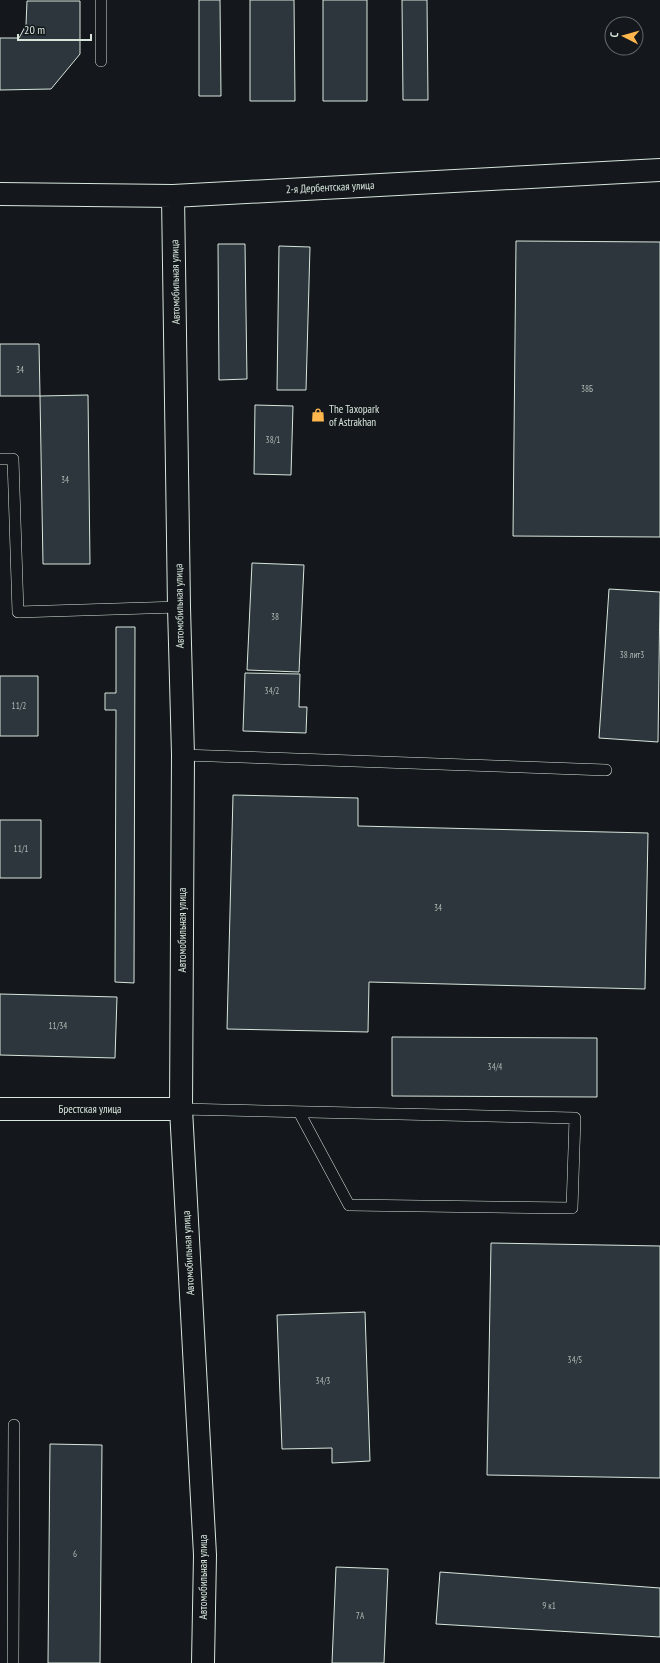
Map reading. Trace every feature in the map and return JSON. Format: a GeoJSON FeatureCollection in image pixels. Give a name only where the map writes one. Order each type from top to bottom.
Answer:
{"type":"FeatureCollection","features":[{"type":"Feature","properties":{"kind":"street","name":"2-я Дербентская улица"},"geometry":{"type":"LineString","coordinates":[[0,194],[173,196],[660,170]]}},
{"type":"Feature","properties":{"kind":"street","name":"Автомобильная улица"},"geometry":{"type":"LineString","coordinates":[[173,196],[179,607],[183,755],[181,1109],[205,1555],[202,1663]]}},
{"type":"Feature","properties":{"kind":"street","name":"Брестская улица"},"geometry":{"type":"LineString","coordinates":[[0,1109],[181,1109]]}},
{"type":"Feature","properties":{"kind":"lane"},"geometry":{"type":"LineString","coordinates":[[101,0],[101,62]]}},
{"type":"Feature","properties":{"kind":"lane"},"geometry":{"type":"LineString","coordinates":[[0,459],[13,459],[18,612],[179,607]]}},
{"type":"Feature","properties":{"kind":"lane"},"geometry":{"type":"LineString","coordinates":[[183,755],[606,770]]}},
{"type":"Feature","properties":{"kind":"lane"},"geometry":{"type":"LineString","coordinates":[[181,1109],[575,1118],[572,1208],[349,1205],[299,1112]]}},
{"type":"Feature","properties":{"kind":"lane"},"geometry":{"type":"LineString","coordinates":[[13,1663],[14,1424]]}},
{"type":"Feature","properties":{"kind":"building"},"geometry":{"type":"Polygon","coordinates":[[[199,0],[220,0],[221,96],[199,96],[199,0]]]}},
{"type":"Feature","properties":{"kind":"building"},"geometry":{"type":"Polygon","coordinates":[[[250,0],[294,0],[295,101],[250,101],[250,0]]]}},
{"type":"Feature","properties":{"kind":"building"},"geometry":{"type":"Polygon","coordinates":[[[323,0],[367,0],[367,101],[323,101],[323,0]]]}},
{"type":"Feature","properties":{"kind":"building"},"geometry":{"type":"Polygon","coordinates":[[[402,0],[427,0],[428,100],[403,100],[402,0]]]}},
{"type":"Feature","properties":{"kind":"building"},"geometry":{"type":"Polygon","coordinates":[[[27,1],[80,1],[80,54],[51,89],[0,90],[0,38],[19,38],[26,25],[27,1]]]}},
{"type":"Feature","properties":{"kind":"building"},"geometry":{"type":"Polygon","coordinates":[[[516,241],[660,242],[660,537],[513,536],[516,241]]]}},
{"type":"Feature","properties":{"kind":"building"},"geometry":{"type":"Polygon","coordinates":[[[218,244],[245,244],[247,379],[219,380],[218,244]]]}},
{"type":"Feature","properties":{"kind":"building"},"geometry":{"type":"Polygon","coordinates":[[[279,246],[310,247],[306,390],[277,390],[279,246]]]}},
{"type":"Feature","properties":{"kind":"building"},"geometry":{"type":"Polygon","coordinates":[[[0,344],[39,344],[40,396],[0,396],[0,344]]]}},
{"type":"Feature","properties":{"kind":"building"},"geometry":{"type":"Polygon","coordinates":[[[88,395],[90,564],[43,564],[40,396],[88,395]]]}},
{"type":"Feature","properties":{"kind":"building"},"geometry":{"type":"Polygon","coordinates":[[[255,405],[293,406],[291,475],[254,474],[255,405]]]}},
{"type":"Feature","properties":{"kind":"building"},"geometry":{"type":"Polygon","coordinates":[[[252,563],[304,565],[299,672],[247,670],[252,563]]]}},
{"type":"Feature","properties":{"kind":"building"},"geometry":{"type":"Polygon","coordinates":[[[609,589],[660,592],[658,742],[599,738],[609,589]]]}},
{"type":"Feature","properties":{"kind":"building"},"geometry":{"type":"Polygon","coordinates":[[[116,627],[135,627],[134,983],[115,982],[116,710],[105,710],[105,693],[116,693],[116,627]]]}},
{"type":"Feature","properties":{"kind":"building"},"geometry":{"type":"Polygon","coordinates":[[[245,673],[300,674],[299,707],[307,707],[306,733],[243,731],[245,673]]]}},
{"type":"Feature","properties":{"kind":"building"},"geometry":{"type":"Polygon","coordinates":[[[0,676],[38,676],[38,736],[0,736],[0,676]]]}},
{"type":"Feature","properties":{"kind":"building"},"geometry":{"type":"Polygon","coordinates":[[[233,795],[358,798],[358,826],[648,833],[645,989],[369,982],[368,1032],[227,1029],[233,795]]]}},
{"type":"Feature","properties":{"kind":"building"},"geometry":{"type":"Polygon","coordinates":[[[0,820],[41,820],[41,878],[0,878],[0,820]]]}},
{"type":"Feature","properties":{"kind":"building"},"geometry":{"type":"Polygon","coordinates":[[[0,994],[117,997],[115,1058],[0,1055],[0,994]]]}},
{"type":"Feature","properties":{"kind":"building"},"geometry":{"type":"Polygon","coordinates":[[[392,1037],[597,1038],[597,1097],[392,1096],[392,1037]]]}},
{"type":"Feature","properties":{"kind":"building"},"geometry":{"type":"Polygon","coordinates":[[[491,1243],[660,1246],[660,1478],[487,1475],[491,1243]]]}},
{"type":"Feature","properties":{"kind":"building"},"geometry":{"type":"Polygon","coordinates":[[[365,1312],[370,1461],[332,1463],[332,1448],[282,1449],[277,1315],[365,1312]]]}},
{"type":"Feature","properties":{"kind":"building"},"geometry":{"type":"Polygon","coordinates":[[[50,1444],[102,1445],[100,1663],[48,1663],[50,1444]]]}},
{"type":"Feature","properties":{"kind":"building"},"geometry":{"type":"Polygon","coordinates":[[[336,1567],[388,1569],[384,1663],[332,1663],[336,1567]]]}},
{"type":"Feature","properties":{"kind":"building"},"geometry":{"type":"Polygon","coordinates":[[[440,1572],[660,1588],[660,1637],[436,1624],[440,1572]]]}},
{"type":"Feature","properties":{"kind":"place","name":"The Taxopark of Astrakhan"},"geometry":{"type":"Point","coordinates":[318,415]}}]}
